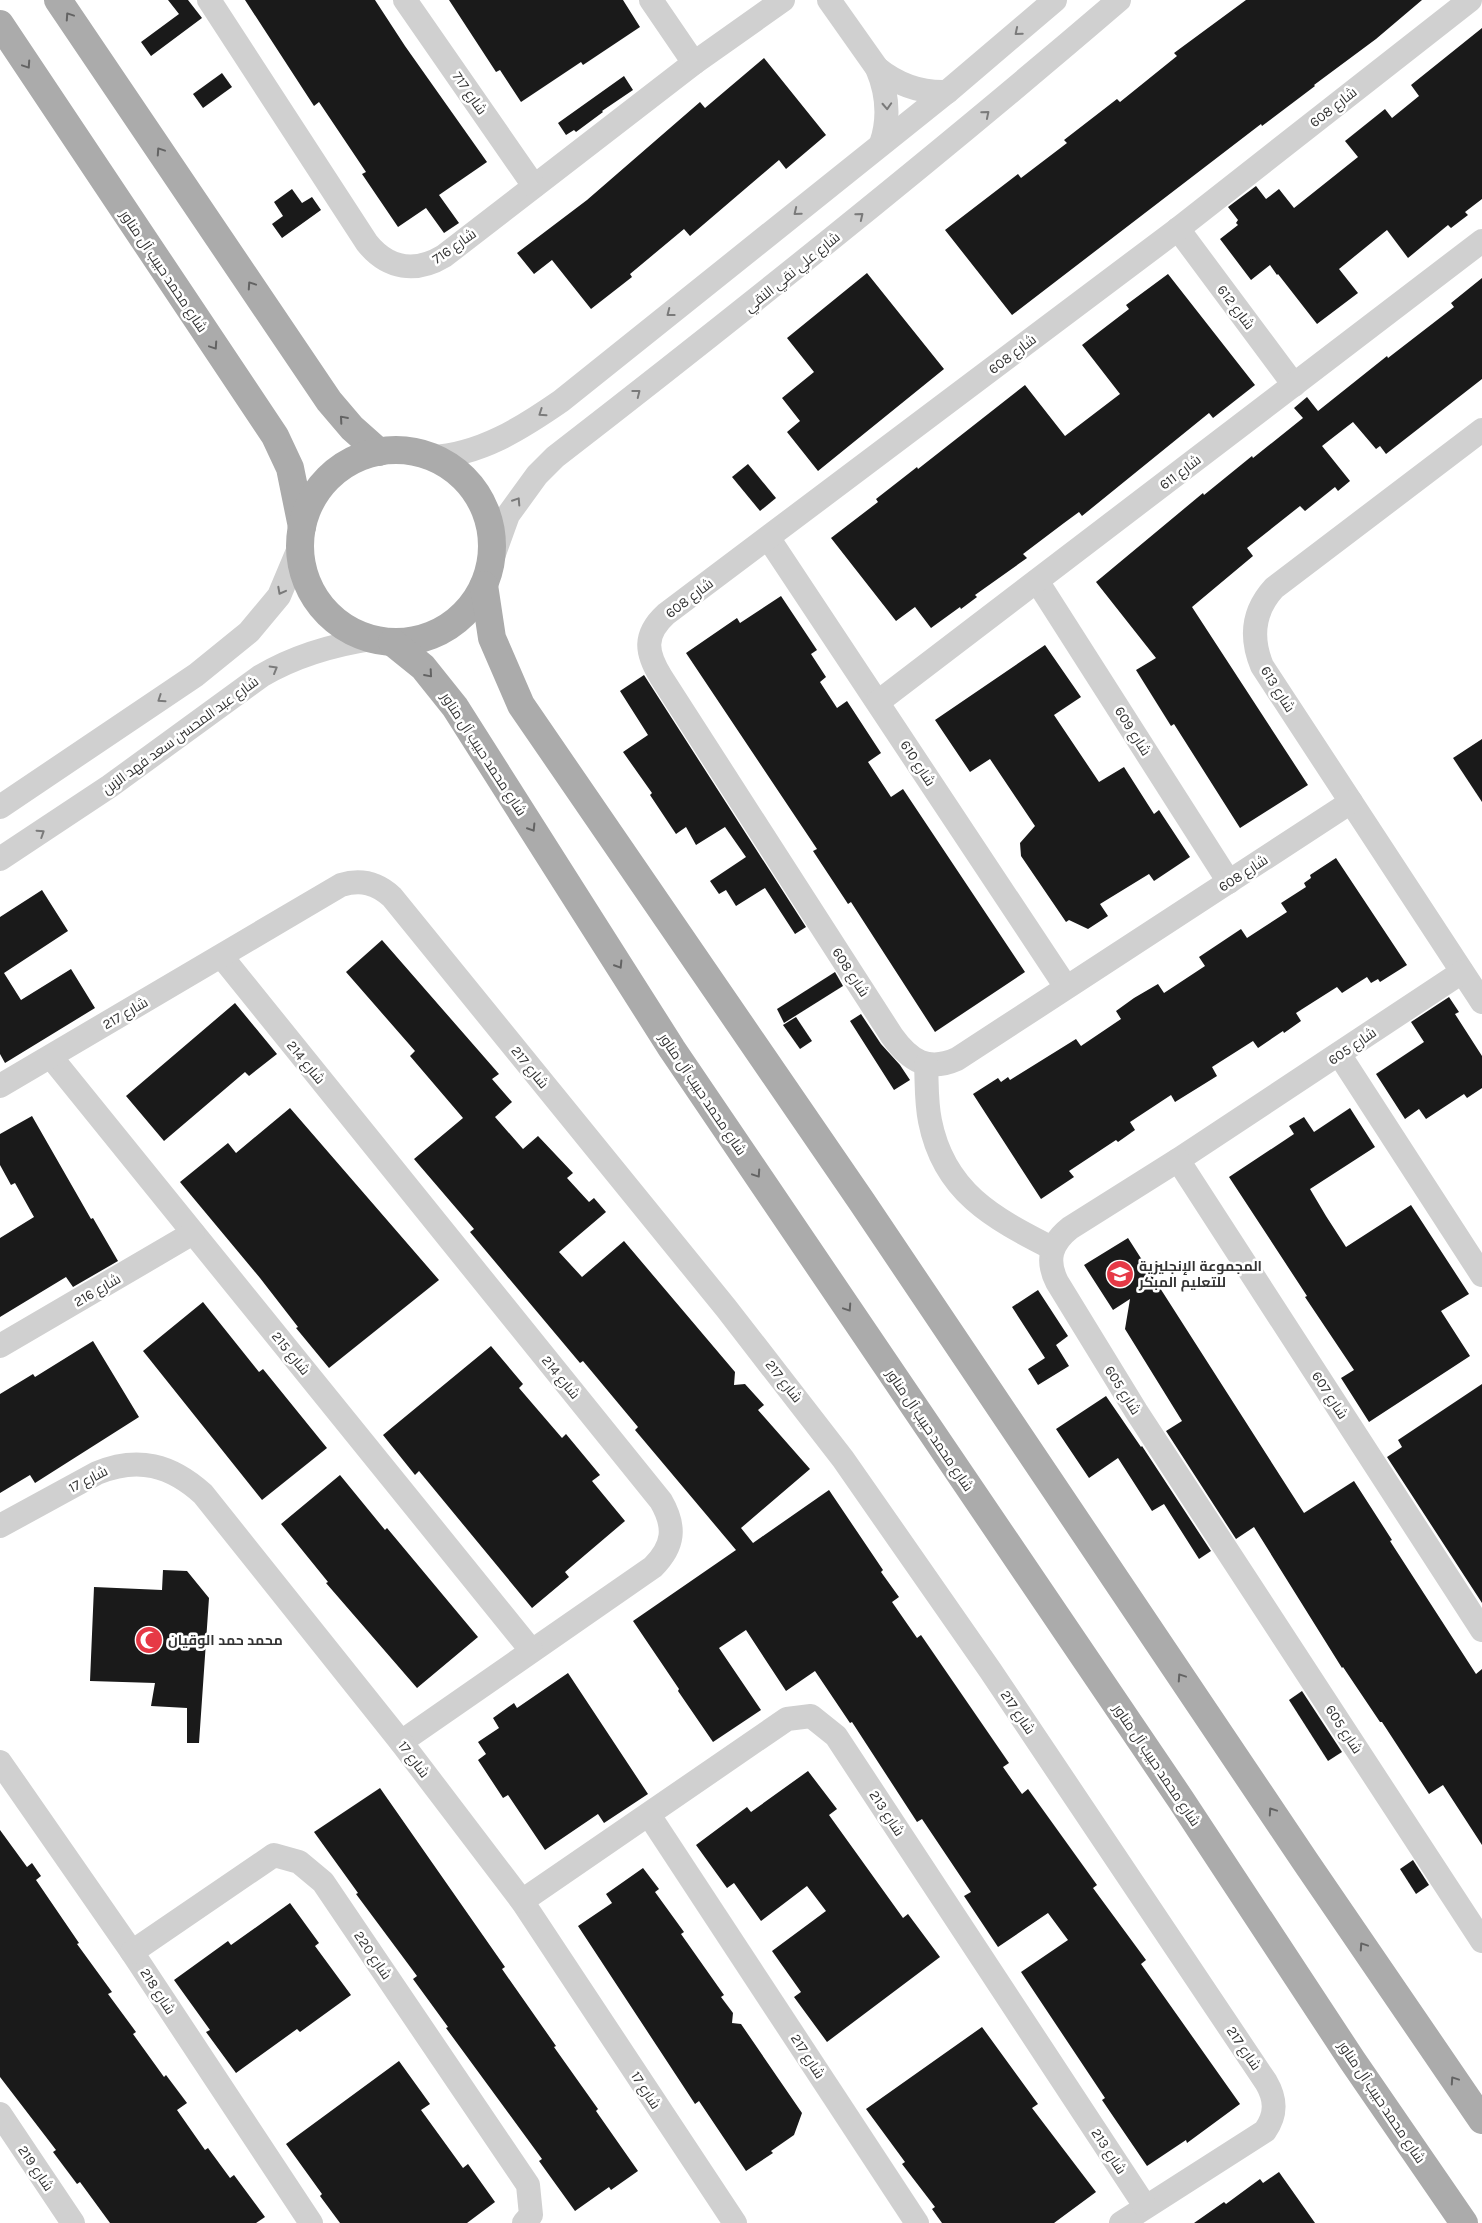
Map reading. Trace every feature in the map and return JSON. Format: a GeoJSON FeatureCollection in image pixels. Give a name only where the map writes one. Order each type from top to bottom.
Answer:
{"type":"FeatureCollection","features":[{"type":"Feature","properties":{"kind":"main road"},"geometry":{"type":"LineString","coordinates":[[58,0],[329,400],[352,428],[379,452]]}},
{"type":"Feature","properties":{"kind":"main road","name":"شارع محمد حبيب آل مناور"},"geometry":{"type":"LineString","coordinates":[[0,24],[275,436],[290,468],[301,537],[301,560],[308,583],[326,611],[343,626],[382,641],[423,667],[455,707],[672,1049],[1176,1792],[1352,2060],[1464,2223]]}},
{"type":"Feature","properties":{"kind":"main road"},"geometry":{"type":"LineString","coordinates":[[301,537],[310,505],[327,480],[350,462],[379,452],[408,451],[431,457],[444,463],[465,480],[483,505],[491,535],[487,574],[492,638],[521,705],[862,1202],[1305,1861],[1482,2120]]}},
{"type":"Feature","properties":{"kind":"main road"},"geometry":{"type":"LineString","coordinates":[[382,641],[422,639],[443,630],[467,612],[487,574]]}},
{"type":"Feature","properties":{"kind":"street","name":"شارع 716"},"geometry":{"type":"LineString","coordinates":[[209,0],[367,243],[382,258],[392,264],[413,268],[434,262],[694,63],[783,0]]}},
{"type":"Feature","properties":{"kind":"street","name":"شارع 717"},"geometry":{"type":"LineString","coordinates":[[406,0],[534,186]]}},
{"type":"Feature","properties":{"kind":"street"},"geometry":{"type":"LineString","coordinates":[[651,0],[694,63]]}},
{"type":"Feature","properties":{"kind":"street"},"geometry":{"type":"LineString","coordinates":[[829,0],[877,68],[886,76],[908,87],[934,93],[947,92]]}},
{"type":"Feature","properties":{"kind":"street"},"geometry":{"type":"LineString","coordinates":[[431,457],[448,457],[478,449],[538,416],[947,92],[1055,0]]}},
{"type":"Feature","properties":{"kind":"street","name":"شارع علي نقي النقي"},"geometry":{"type":"LineString","coordinates":[[487,574],[508,514],[527,488],[555,458],[754,302],[980,119],[1119,0]]}},
{"type":"Feature","properties":{"kind":"street","name":"شارع 608"},"geometry":{"type":"LineString","coordinates":[[1351,802],[958,1059],[941,1064],[926,1064],[905,1053],[892,1036],[651,659],[650,639],[659,621],[1178,229],[1470,0]]}},
{"type":"Feature","properties":{"kind":"street"},"geometry":{"type":"LineString","coordinates":[[877,68],[884,86],[887,106],[885,132],[881,144]]}},
{"type":"Feature","properties":{"kind":"street","name":"شارع 612"},"geometry":{"type":"LineString","coordinates":[[1178,229],[1294,385]]}},
{"type":"Feature","properties":{"kind":"street","name":"شارع 611"},"geometry":{"type":"LineString","coordinates":[[878,702],[1482,241]]}},
{"type":"Feature","properties":{"kind":"street","name":"شارع 613"},"geometry":{"type":"LineString","coordinates":[[1482,430],[1284,579],[1266,597],[1259,608],[1254,632],[1255,644],[1262,666],[1482,1002]]}},
{"type":"Feature","properties":{"kind":"street"},"geometry":{"type":"LineString","coordinates":[[0,807],[196,675],[249,632],[279,596],[301,537]]}},
{"type":"Feature","properties":{"kind":"street","name":"شارع 610"},"geometry":{"type":"LineString","coordinates":[[769,539],[1066,987]]}},
{"type":"Feature","properties":{"kind":"street","name":"شارع 609"},"geometry":{"type":"LineString","coordinates":[[1037,580],[1229,882]]}},
{"type":"Feature","properties":{"kind":"street","name":"شارع عبد المحسن سعد فهد الزبن"},"geometry":{"type":"LineString","coordinates":[[0,859],[110,786],[260,676],[282,664],[338,644],[382,641]]}},
{"type":"Feature","properties":{"kind":"street","name":"شارع 217"},"geometry":{"type":"LineString","coordinates":[[0,1086],[341,886],[359,882],[378,886],[385,891],[732,1315],[843,1458],[995,1678],[1270,2089],[1275,2106],[1274,2114],[1265,2131],[1121,2223]]}},
{"type":"Feature","properties":{"kind":"street","name":"شارع 214"},"geometry":{"type":"LineString","coordinates":[[222,957],[661,1501],[668,1514],[671,1528],[669,1543],[663,1556],[653,1567],[401,1742]]}},
{"type":"Feature","properties":{"kind":"street","name":"شارع 605"},"geometry":{"type":"LineString","coordinates":[[1462,972],[1178,1160],[1061,1234],[1052,1248],[1050,1263],[1052,1273],[1136,1411],[1482,1941]]}},
{"type":"Feature","properties":{"kind":"street"},"geometry":{"type":"LineString","coordinates":[[1339,1054],[1482,1275]]}},
{"type":"Feature","properties":{"kind":"street","name":"شارع 215"},"geometry":{"type":"LineString","coordinates":[[51,1057],[531,1650]]}},
{"type":"Feature","properties":{"kind":"street"},"geometry":{"type":"LineString","coordinates":[[926,1064],[930,1121],[941,1155],[952,1176],[984,1210],[1004,1223],[1052,1248]]}},
{"type":"Feature","properties":{"kind":"street","name":"شارع 607"},"geometry":{"type":"LineString","coordinates":[[1178,1160],[1482,1630]]}},
{"type":"Feature","properties":{"kind":"street","name":"شارع 216"},"geometry":{"type":"LineString","coordinates":[[0,1346],[193,1233]]}},
{"type":"Feature","properties":{"kind":"street","name":"شارع 17"},"geometry":{"type":"LineString","coordinates":[[0,1526],[98,1473],[113,1467],[146,1465],[177,1474],[191,1483],[214,1506],[401,1742],[522,1901],[735,2223]]}},
{"type":"Feature","properties":{"kind":"street","name":"شارع 213"},"geometry":{"type":"LineString","coordinates":[[522,1901],[787,1719],[811,1716],[836,1736],[1145,2206]]}},
{"type":"Feature","properties":{"kind":"street","name":"شارع 218"},"geometry":{"type":"LineString","coordinates":[[0,1762],[132,1952],[310,2223]]}},
{"type":"Feature","properties":{"kind":"street","name":"شارع 217"},"geometry":{"type":"LineString","coordinates":[[649,1815],[917,2223]]}},
{"type":"Feature","properties":{"kind":"street","name":"شارع 220"},"geometry":{"type":"LineString","coordinates":[[132,1952],[274,1855],[299,1862],[323,1882],[528,2185],[531,2215],[524,2223]]}},
{"type":"Feature","properties":{"kind":"street","name":"شارع 219"},"geometry":{"type":"LineString","coordinates":[[0,2114],[73,2223]]}},
{"type":"Feature","properties":{"kind":"building"},"geometry":{"type":"Polygon","coordinates":[[[168,0],[188,0],[202,18],[151,56],[141,42],[179,14],[168,0]]]}},
{"type":"Feature","properties":{"kind":"building"},"geometry":{"type":"Polygon","coordinates":[[[245,0],[375,0],[487,162],[439,195],[459,223],[444,233],[426,208],[398,227],[362,174],[366,172],[319,102],[314,106],[245,0]]]}},
{"type":"Feature","properties":{"kind":"building"},"geometry":{"type":"Polygon","coordinates":[[[449,0],[623,0],[640,27],[583,65],[581,62],[521,102],[500,70],[496,72],[449,0]]]}},
{"type":"Feature","properties":{"kind":"building"},"geometry":{"type":"Polygon","coordinates":[[[1246,0],[1422,0],[1376,39],[1315,86],[1262,126],[1261,124],[1012,315],[945,230],[1018,174],[1021,178],[1067,143],[1064,140],[1117,99],[1120,102],[1177,56],[1174,53],[1246,0]]]}},
{"type":"Feature","properties":{"kind":"building"},"geometry":{"type":"Polygon","coordinates":[[[1482,28],[1482,199],[1465,212],[1468,215],[1451,228],[1448,225],[1408,258],[1387,230],[1339,269],[1358,293],[1317,324],[1270,265],[1251,280],[1220,239],[1238,225],[1236,223],[1238,220],[1228,207],[1256,186],[1266,199],[1279,189],[1294,208],[1358,157],[1345,141],[1385,109],[1392,118],[1419,96],[1411,85],[1482,28]]]}},
{"type":"Feature","properties":{"kind":"building"},"geometry":{"type":"Polygon","coordinates":[[[764,58],[826,135],[786,169],[779,160],[690,236],[684,229],[630,274],[632,277],[591,309],[552,260],[534,274],[517,253],[587,200],[700,102],[705,108],[764,58]]]}},
{"type":"Feature","properties":{"kind":"building"},"geometry":{"type":"Polygon","coordinates":[[[222,73],[232,87],[203,108],[193,94],[222,73]]]}},
{"type":"Feature","properties":{"kind":"building"},"geometry":{"type":"Polygon","coordinates":[[[624,76],[633,90],[576,132],[574,130],[566,135],[558,123],[624,76]]]}},
{"type":"Feature","properties":{"kind":"building"},"geometry":{"type":"Polygon","coordinates":[[[292,189],[302,203],[312,197],[321,210],[282,238],[272,224],[283,216],[274,202],[292,189]]]}},
{"type":"Feature","properties":{"kind":"building"},"geometry":{"type":"Polygon","coordinates":[[[867,273],[944,369],[818,471],[787,432],[800,421],[782,398],[814,372],[787,338],[867,273]]]}},
{"type":"Feature","properties":{"kind":"building"},"geometry":{"type":"Polygon","coordinates":[[[1168,274],[1255,385],[1213,418],[1209,413],[1082,516],[1079,512],[1023,554],[1027,558],[975,595],[977,597],[961,609],[960,607],[931,628],[915,607],[896,621],[831,538],[878,502],[876,499],[917,467],[918,469],[1025,385],[1065,436],[1120,394],[1082,345],[1129,309],[1126,305],[1168,274]]]}},
{"type":"Feature","properties":{"kind":"building"},"geometry":{"type":"Polygon","coordinates":[[[1482,278],[1482,379],[1386,454],[1380,446],[1376,449],[1353,422],[1322,446],[1350,481],[1338,491],[1335,487],[1305,511],[1300,506],[1247,548],[1253,556],[1192,607],[1308,785],[1240,828],[1174,724],[1171,726],[1136,670],[1156,658],[1096,582],[1203,493],[1204,495],[1303,418],[1294,408],[1307,397],[1318,411],[1387,356],[1388,358],[1454,307],[1451,303],[1482,278]]]}},
{"type":"Feature","properties":{"kind":"building"},"geometry":{"type":"Polygon","coordinates":[[[748,464],[776,498],[760,511],[732,477],[748,464]]]}},
{"type":"Feature","properties":{"kind":"building"},"geometry":{"type":"Polygon","coordinates":[[[781,596],[817,650],[811,654],[826,677],[820,682],[837,708],[847,701],[881,753],[868,762],[891,797],[903,789],[1025,972],[935,1032],[851,902],[848,904],[813,851],[817,849],[686,653],[737,618],[740,623],[781,596]]]}},
{"type":"Feature","properties":{"kind":"building"},"geometry":{"type":"Polygon","coordinates":[[[1045,645],[1081,697],[1054,715],[1099,782],[1124,767],[1154,814],[1159,810],[1190,857],[1154,881],[1149,874],[1100,904],[1108,916],[1088,929],[1069,920],[1066,922],[1021,856],[1020,843],[1035,826],[990,759],[970,772],[935,720],[1045,645]]]}},
{"type":"Feature","properties":{"kind":"building"},"geometry":{"type":"Polygon","coordinates":[[[644,675],[806,927],[795,934],[765,888],[736,906],[726,890],[719,894],[710,881],[746,857],[725,827],[696,845],[686,827],[676,834],[650,795],[652,793],[623,752],[648,735],[620,691],[644,675]]]}},
{"type":"Feature","properties":{"kind":"building"},"geometry":{"type":"Polygon","coordinates":[[[1482,739],[1482,802],[1453,758],[1482,739]]]}},
{"type":"Feature","properties":{"kind":"building"},"geometry":{"type":"Polygon","coordinates":[[[1336,858],[1407,965],[1380,982],[1378,979],[1371,983],[1367,977],[1342,993],[1337,987],[1296,1013],[1301,1021],[1284,1033],[1283,1031],[1258,1048],[1253,1041],[1212,1067],[1217,1076],[1175,1102],[1171,1095],[1130,1122],[1135,1130],[1118,1142],[1116,1140],[1069,1171],[1074,1177],[1041,1199],[973,1094],[998,1078],[1001,1082],[1008,1077],[1010,1080],[1076,1039],[1081,1046],[1121,1019],[1116,1011],[1158,984],[1164,993],[1205,966],[1199,957],[1241,929],[1247,938],[1287,912],[1281,903],[1306,887],[1304,883],[1311,878],[1310,875],[1336,858]]]}},
{"type":"Feature","properties":{"kind":"building"},"geometry":{"type":"Polygon","coordinates":[[[42,890],[68,931],[4,973],[21,1000],[71,969],[95,1008],[5,1063],[0,1054],[0,917],[42,890]]]}},
{"type":"Feature","properties":{"kind":"building"},"geometry":{"type":"Polygon","coordinates":[[[382,940],[499,1074],[492,1079],[512,1102],[495,1117],[523,1149],[538,1136],[573,1173],[567,1178],[589,1202],[594,1198],[606,1212],[559,1252],[582,1277],[624,1241],[735,1372],[734,1385],[745,1384],[764,1405],[758,1410],[810,1469],[741,1528],[753,1543],[829,1490],[899,1597],[892,1602],[917,1638],[921,1635],[1009,1763],[1003,1767],[1022,1794],[1028,1789],[1097,1885],[1093,1888],[1146,1960],[1141,1964],[1240,2104],[1187,2143],[1186,2140],[1147,2166],[1102,2100],[1105,2098],[1021,1972],[1068,1940],[1048,1913],[998,1947],[964,1896],[971,1892],[922,1819],[917,1822],[852,1722],[850,1723],[815,1671],[786,1691],[746,1630],[719,1648],[761,1710],[713,1742],[678,1691],[679,1689],[633,1621],[736,1550],[635,1430],[638,1427],[583,1361],[580,1363],[470,1232],[474,1229],[414,1159],[463,1118],[410,1056],[415,1051],[346,972],[382,940]]]}},
{"type":"Feature","properties":{"kind":"building"},"geometry":{"type":"Polygon","coordinates":[[[835,972],[843,986],[784,1023],[777,1009],[835,972]]]}},
{"type":"Feature","properties":{"kind":"building"},"geometry":{"type":"Polygon","coordinates":[[[1449,997],[1459,1012],[1455,1014],[1482,1056],[1482,1088],[1467,1098],[1464,1094],[1426,1119],[1419,1109],[1405,1119],[1376,1074],[1424,1042],[1411,1022],[1449,997]]]}},
{"type":"Feature","properties":{"kind":"building"},"geometry":{"type":"Polygon","coordinates":[[[235,1003],[277,1054],[249,1076],[245,1072],[164,1141],[126,1096],[235,1003]]]}},
{"type":"Feature","properties":{"kind":"building"},"geometry":{"type":"Polygon","coordinates":[[[861,1014],[881,1044],[900,1065],[910,1080],[894,1090],[850,1021],[861,1014]]]}},
{"type":"Feature","properties":{"kind":"building"},"geometry":{"type":"Polygon","coordinates":[[[796,1017],[812,1041],[800,1049],[783,1025],[796,1017]]]}},
{"type":"Feature","properties":{"kind":"building"},"geometry":{"type":"Polygon","coordinates":[[[290,1108],[439,1280],[329,1368],[296,1328],[298,1327],[260,1278],[180,1182],[228,1143],[236,1153],[290,1108]]]}},
{"type":"Feature","properties":{"kind":"building"},"geometry":{"type":"Polygon","coordinates":[[[1350,1108],[1375,1147],[1310,1189],[1326,1216],[1346,1247],[1411,1205],[1469,1294],[1441,1311],[1470,1356],[1369,1422],[1341,1378],[1354,1370],[1229,1177],[1294,1134],[1289,1126],[1304,1117],[1314,1132],[1350,1108]]]}},
{"type":"Feature","properties":{"kind":"building"},"geometry":{"type":"Polygon","coordinates":[[[32,1116],[91,1219],[93,1218],[118,1261],[73,1287],[66,1277],[0,1317],[0,1238],[34,1217],[15,1183],[11,1185],[0,1165],[0,1134],[32,1116]]]}},
{"type":"Feature","properties":{"kind":"building"},"geometry":{"type":"Polygon","coordinates":[[[1128,1238],[1304,1513],[1354,1481],[1392,1540],[1390,1541],[1476,1674],[1482,1669],[1482,1845],[1443,1785],[1429,1794],[1382,1722],[1380,1722],[1342,1668],[1254,1527],[1236,1539],[1166,1431],[1182,1421],[1125,1329],[1130,1299],[1113,1310],[1084,1265],[1128,1238]]]}},
{"type":"Feature","properties":{"kind":"building"},"geometry":{"type":"Polygon","coordinates":[[[1038,1290],[1068,1336],[1056,1345],[1069,1366],[1038,1385],[1028,1369],[1045,1358],[1012,1307],[1038,1290]]]}},
{"type":"Feature","properties":{"kind":"building"},"geometry":{"type":"Polygon","coordinates":[[[203,1302],[259,1372],[263,1369],[327,1448],[262,1500],[143,1351],[203,1302]]]}},
{"type":"Feature","properties":{"kind":"building"},"geometry":{"type":"Polygon","coordinates":[[[93,1341],[139,1417],[35,1483],[30,1475],[0,1493],[0,1394],[33,1374],[35,1377],[93,1341]]]}},
{"type":"Feature","properties":{"kind":"building"},"geometry":{"type":"Polygon","coordinates":[[[491,1346],[523,1384],[519,1388],[562,1438],[566,1434],[600,1475],[592,1481],[625,1521],[565,1572],[569,1577],[532,1608],[419,1471],[415,1475],[383,1435],[491,1346]]]}},
{"type":"Feature","properties":{"kind":"building"},"geometry":{"type":"Polygon","coordinates":[[[1482,1384],[1482,1603],[1387,1457],[1402,1447],[1398,1440],[1482,1384]]]}},
{"type":"Feature","properties":{"kind":"building"},"geometry":{"type":"Polygon","coordinates":[[[1106,1396],[1142,1446],[1211,1551],[1199,1559],[1164,1504],[1152,1511],[1118,1458],[1089,1478],[1056,1429],[1106,1396]]]}},
{"type":"Feature","properties":{"kind":"building"},"geometry":{"type":"Polygon","coordinates":[[[340,1475],[478,1637],[417,1688],[326,1583],[328,1582],[281,1524],[340,1475]]]}},
{"type":"Feature","properties":{"kind":"building","name":"محمد حمد الوقيان"},"geometry":{"type":"Polygon","coordinates":[[[163,1570],[187,1571],[209,1598],[199,1743],[187,1743],[187,1708],[151,1706],[155,1683],[90,1681],[94,1587],[162,1590],[163,1570]]]}},
{"type":"Feature","properties":{"kind":"building"},"geometry":{"type":"Polygon","coordinates":[[[568,1673],[648,1794],[604,1823],[598,1814],[545,1850],[508,1795],[503,1798],[478,1760],[486,1754],[478,1742],[499,1728],[493,1718],[514,1703],[517,1708],[568,1673]]]}},
{"type":"Feature","properties":{"kind":"building"},"geometry":{"type":"Polygon","coordinates":[[[1302,1691],[1342,1752],[1328,1761],[1289,1700],[1302,1691]]]}},
{"type":"Feature","properties":{"kind":"building"},"geometry":{"type":"Polygon","coordinates":[[[808,1771],[837,1809],[829,1815],[903,1918],[908,1914],[940,1957],[827,2042],[794,1997],[801,1992],[772,1951],[826,1911],[807,1886],[761,1921],[734,1883],[727,1888],[696,1845],[747,1807],[751,1812],[808,1771]]]}},
{"type":"Feature","properties":{"kind":"building"},"geometry":{"type":"Polygon","coordinates":[[[380,1788],[505,1967],[502,1969],[556,2046],[554,2047],[598,2109],[596,2111],[638,2171],[611,2190],[609,2187],[575,2211],[539,2161],[542,2159],[446,2028],[448,2027],[413,1979],[417,1976],[356,1894],[358,1893],[314,1832],[380,1788]]]}},
{"type":"Feature","properties":{"kind":"building"},"geometry":{"type":"Polygon","coordinates":[[[0,1830],[27,1867],[32,1863],[41,1876],[36,1880],[79,1943],[77,1944],[112,1992],[108,1994],[136,2032],[133,2034],[164,2077],[166,2075],[187,2103],[177,2110],[205,2150],[208,2148],[230,2178],[234,2175],[265,2217],[256,2223],[110,2223],[80,2182],[77,2184],[53,2152],[56,2150],[0,2077],[0,1830]]]}},
{"type":"Feature","properties":{"kind":"building"},"geometry":{"type":"Polygon","coordinates":[[[1413,1860],[1429,1885],[1416,1894],[1400,1869],[1413,1860]]]}},
{"type":"Feature","properties":{"kind":"building"},"geometry":{"type":"Polygon","coordinates":[[[643,1868],[659,1889],[655,1892],[684,1932],[681,1934],[724,1995],[721,1997],[733,2013],[732,2023],[741,2024],[802,2113],[794,2135],[771,2151],[773,2153],[746,2171],[699,2101],[695,2104],[578,1926],[612,1903],[606,1894],[643,1868]]]}},
{"type":"Feature","properties":{"kind":"building"},"geometry":{"type":"Polygon","coordinates":[[[290,1903],[319,1943],[315,1946],[351,1995],[300,2032],[297,2029],[236,2073],[206,2032],[210,2030],[174,1980],[228,1941],[231,1945],[290,1903]]]}},
{"type":"Feature","properties":{"kind":"building"},"geometry":{"type":"Polygon","coordinates":[[[982,2027],[1038,2104],[1032,2108],[1096,2192],[1054,2223],[942,2223],[932,2209],[935,2207],[902,2164],[905,2162],[866,2109],[982,2027]]]}},
{"type":"Feature","properties":{"kind":"building"},"geometry":{"type":"Polygon","coordinates":[[[399,2061],[430,2104],[421,2110],[463,2168],[468,2164],[495,2202],[467,2223],[340,2223],[320,2196],[322,2194],[286,2144],[399,2061]]]}},
{"type":"Feature","properties":{"kind":"building"},"geometry":{"type":"Polygon","coordinates":[[[1279,2172],[1315,2223],[1194,2223],[1224,2202],[1226,2204],[1260,2179],[1263,2183],[1279,2172]]]}},
{"type":"Feature","properties":{"kind":"place","name":"المجموعة الإنجليزية للتعليم المبكر"},"geometry":{"type":"Point","coordinates":[1120,1274]}},
{"type":"Feature","properties":{"kind":"place","name":"محمد حمد الوقيان"},"geometry":{"type":"Point","coordinates":[149,1640]}}]}
